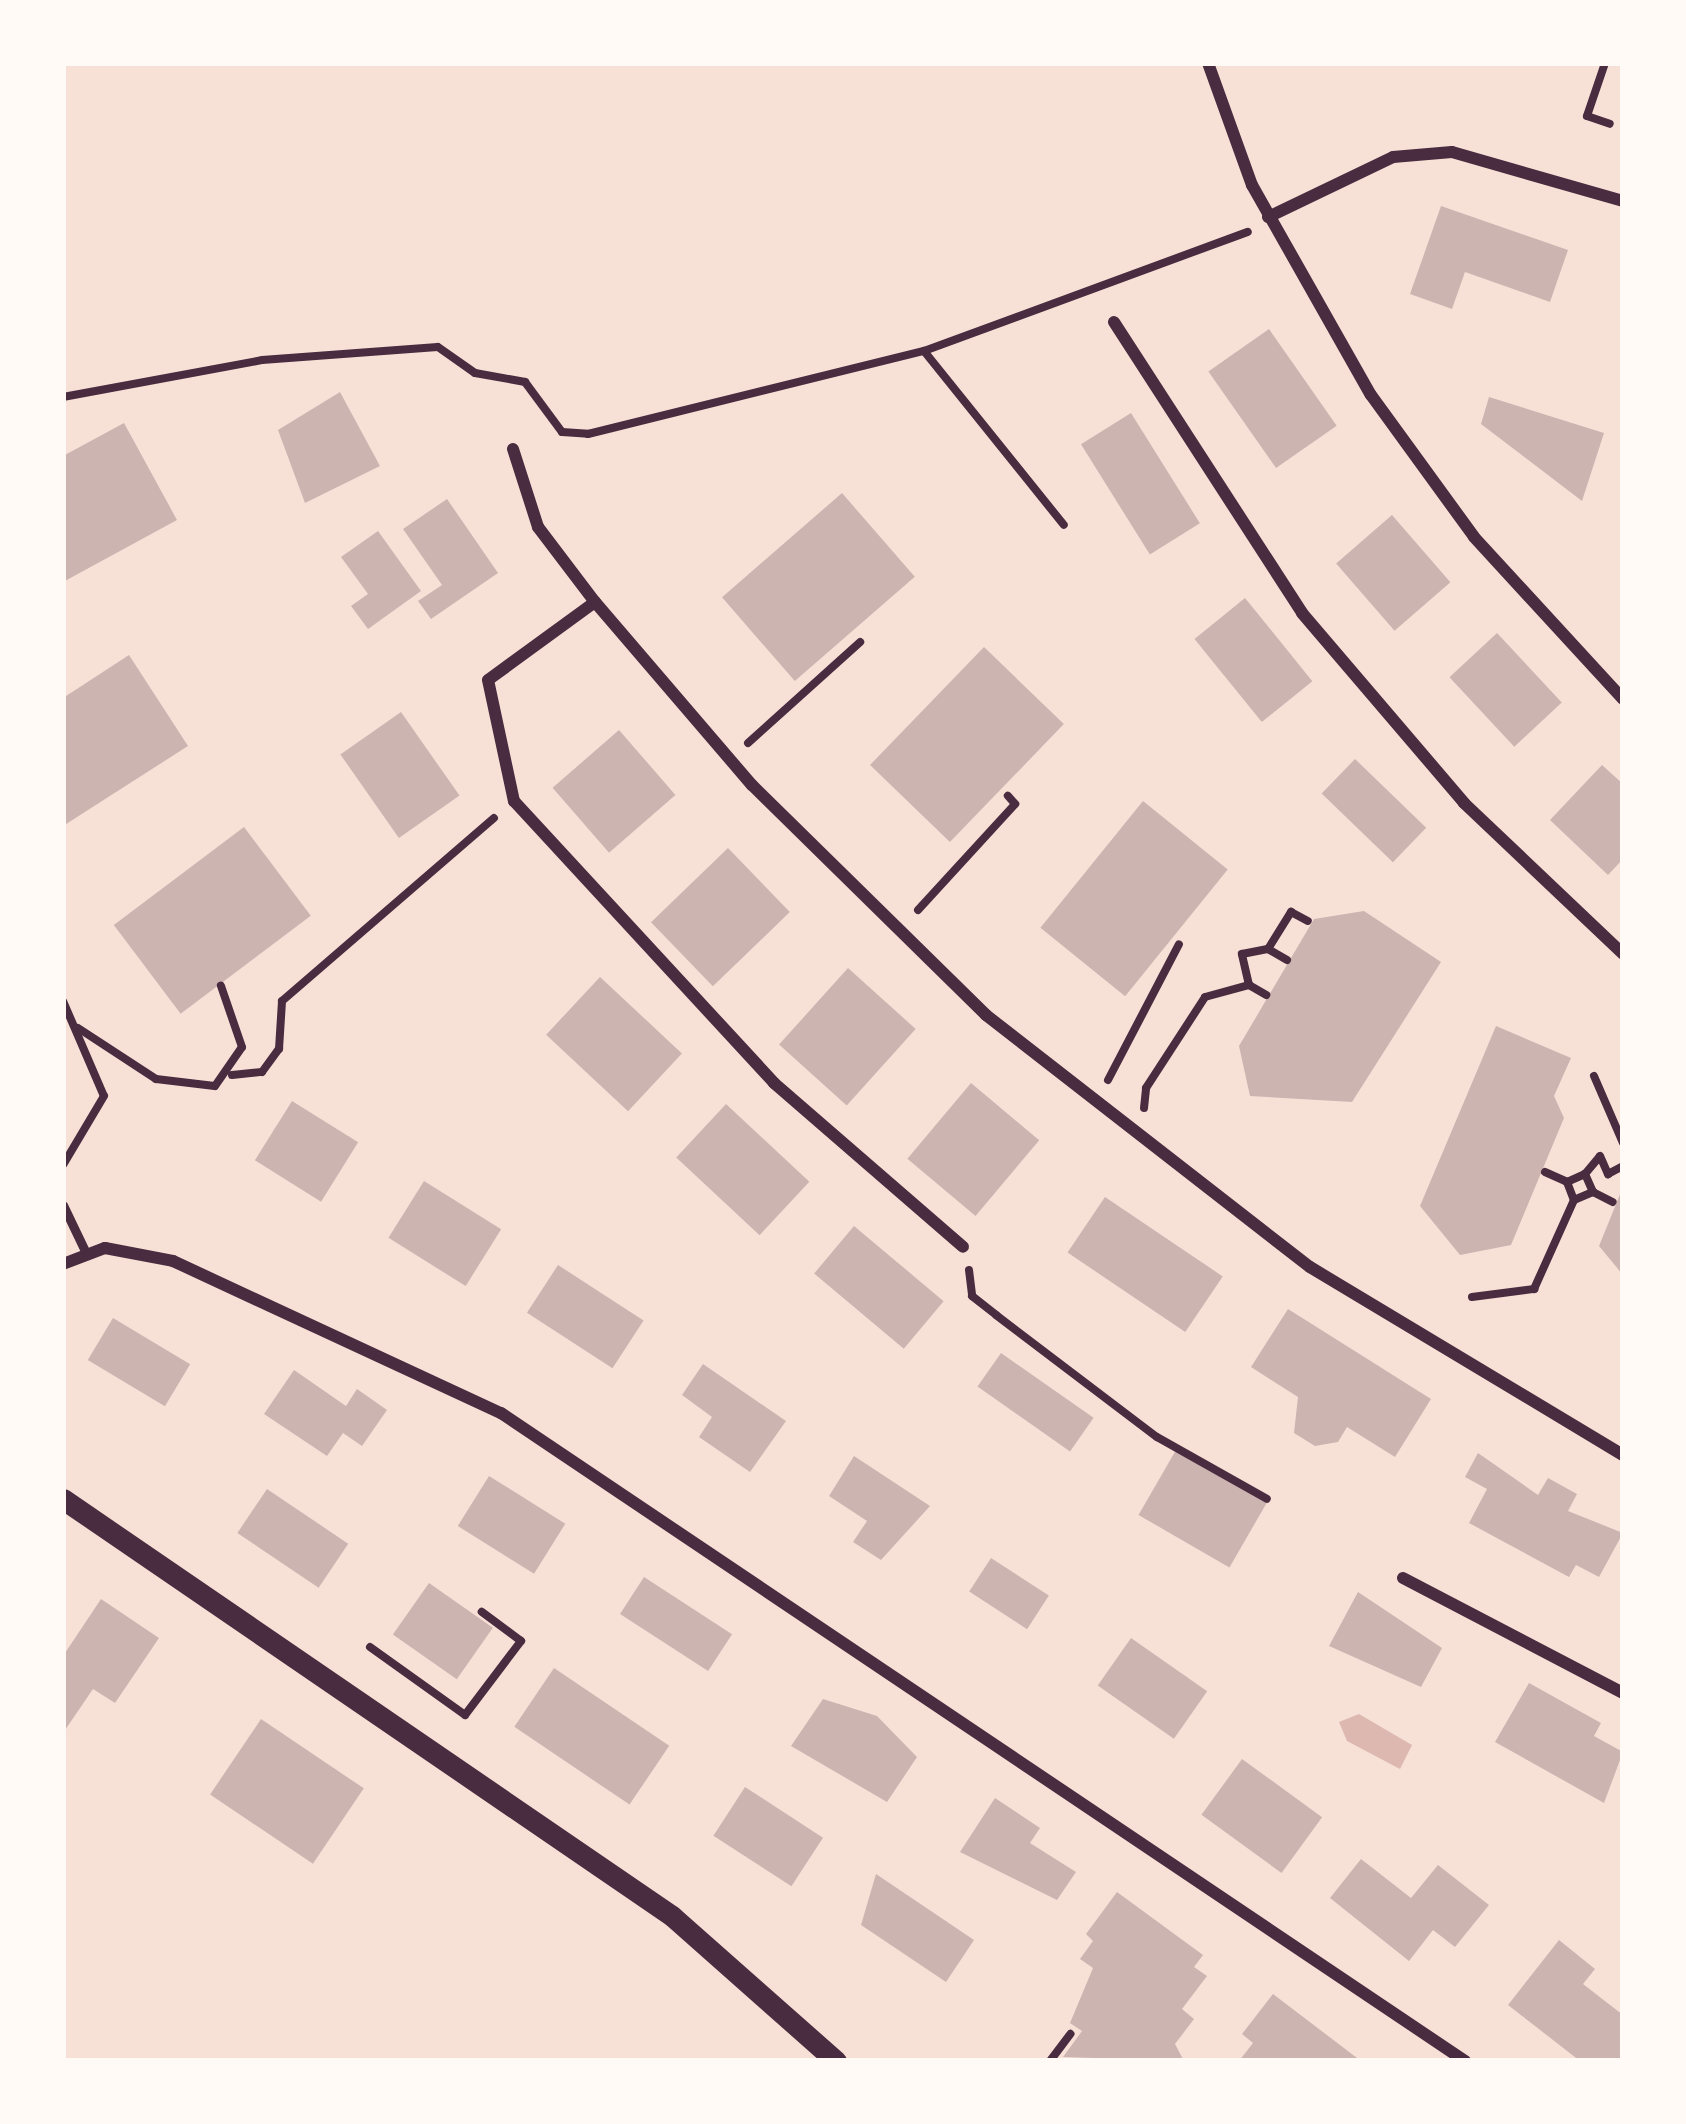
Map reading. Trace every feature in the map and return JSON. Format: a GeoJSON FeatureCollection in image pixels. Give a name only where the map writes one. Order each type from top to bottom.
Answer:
{"type":"FeatureCollection","features":[{"type":"Feature","properties":{"kind":"street"},"geometry":{"type":"LineString","coordinates":[[1208,63],[1221,121],[1268,217],[1414,458],[1623,699]]}},
{"type":"Feature","properties":{"kind":"street"},"geometry":{"type":"LineString","coordinates":[[1268,217],[1393,157],[1453,152],[1623,201]]}},
{"type":"Feature","properties":{"kind":"street"},"geometry":{"type":"LineString","coordinates":[[1114,322],[1302,613],[1464,803],[1623,954]]}},
{"type":"Feature","properties":{"kind":"street"},"geometry":{"type":"LineString","coordinates":[[513,449],[538,526],[595,602],[878,914],[1129,1135],[1342,1288],[1623,1455]]}},
{"type":"Feature","properties":{"kind":"street"},"geometry":{"type":"LineString","coordinates":[[595,602],[488,680],[514,800],[774,1083],[963,1247]]}},
{"type":"Feature","properties":{"kind":"street"},"geometry":{"type":"LineString","coordinates":[[63,1264],[86,1253],[140,1251],[217,1277],[501,1413],[1466,2061]]}},
{"type":"Feature","properties":{"kind":"street"},"geometry":{"type":"LineString","coordinates":[[63,1499],[672,1916],[836,2061]]}},
{"type":"Feature","properties":{"kind":"street"},"geometry":{"type":"LineString","coordinates":[[1402,1578],[1623,1693]]}},
{"type":"Feature","properties":{"kind":"lane"},"geometry":{"type":"LineString","coordinates":[[63,1205],[86,1253]]}},
{"type":"Feature","properties":{"kind":"path"},"geometry":{"type":"LineString","coordinates":[[1606,63],[1587,116],[1610,124]]}},
{"type":"Feature","properties":{"kind":"path"},"geometry":{"type":"LineString","coordinates":[[63,397],[277,358],[438,347],[475,373],[525,382],[562,433],[588,434],[923,351],[1202,255],[1268,217]]}},
{"type":"Feature","properties":{"kind":"path"},"geometry":{"type":"LineString","coordinates":[[923,351],[1064,525]]}},
{"type":"Feature","properties":{"kind":"path"},"geometry":{"type":"LineString","coordinates":[[747,744],[860,642]]}},
{"type":"Feature","properties":{"kind":"path"},"geometry":{"type":"LineString","coordinates":[[913,916],[1015,804],[1008,796]]}},
{"type":"Feature","properties":{"kind":"path"},"geometry":{"type":"LineString","coordinates":[[78,1028],[181,1088],[262,1072],[279,1049],[282,1001],[514,800]]}},
{"type":"Feature","properties":{"kind":"path"},"geometry":{"type":"LineString","coordinates":[[1268,949],[1292,912],[1308,921]]}},
{"type":"Feature","properties":{"kind":"path"},"geometry":{"type":"LineString","coordinates":[[1091,1105],[1179,944]]}},
{"type":"Feature","properties":{"kind":"path"},"geometry":{"type":"LineString","coordinates":[[1249,985],[1243,954],[1268,949],[1287,960]]}},
{"type":"Feature","properties":{"kind":"path"},"geometry":{"type":"LineString","coordinates":[[1129,1135],[1205,998],[1249,985],[1266,995]]}},
{"type":"Feature","properties":{"kind":"path"},"geometry":{"type":"LineString","coordinates":[[221,986],[242,1047],[232,1075]]}},
{"type":"Feature","properties":{"kind":"path"},"geometry":{"type":"LineString","coordinates":[[63,1001],[104,1096],[63,1166]]}},
{"type":"Feature","properties":{"kind":"path"},"geometry":{"type":"LineString","coordinates":[[1594,1076],[1623,1143]]}},
{"type":"Feature","properties":{"kind":"path"},"geometry":{"type":"LineString","coordinates":[[1567,1182],[1585,1174],[1600,1156],[1608,1174],[1623,1166]]}},
{"type":"Feature","properties":{"kind":"path"},"geometry":{"type":"LineString","coordinates":[[1545,1172],[1567,1182],[1574,1200]]}},
{"type":"Feature","properties":{"kind":"path"},"geometry":{"type":"LineString","coordinates":[[1585,1174],[1593,1192],[1613,1202]]}},
{"type":"Feature","properties":{"kind":"path"},"geometry":{"type":"LineString","coordinates":[[1472,1297],[1534,1289],[1574,1200],[1593,1192]]}},
{"type":"Feature","properties":{"kind":"path"},"geometry":{"type":"LineString","coordinates":[[963,1247],[973,1296],[995,1315],[1157,1437],[1268,1499]]}},
{"type":"Feature","properties":{"kind":"path"},"geometry":{"type":"LineString","coordinates":[[370,1647],[465,1715],[521,1641],[482,1612]]}},
{"type":"Feature","properties":{"kind":"path"},"geometry":{"type":"LineString","coordinates":[[1050,2061],[1070,2034]]}},
{"type":"Feature","properties":{"kind":"shaded area"},"geometry":{"type":"Polygon","coordinates":[[[1359,1714],[1412,1745],[1400,1769],[1347,1741],[1339,1722],[1359,1714]]]}},
{"type":"Feature","properties":{"kind":"building"},"geometry":{"type":"Polygon","coordinates":[[[1441,206],[1568,250],[1550,302],[1465,272],[1452,309],[1410,294],[1441,206]]]}},
{"type":"Feature","properties":{"kind":"building"},"geometry":{"type":"Polygon","coordinates":[[[1269,329],[1337,426],[1276,468],[1208,371],[1269,329]]]}},
{"type":"Feature","properties":{"kind":"building"},"geometry":{"type":"Polygon","coordinates":[[[340,392],[380,466],[305,503],[278,430],[340,392]]]}},
{"type":"Feature","properties":{"kind":"building"},"geometry":{"type":"Polygon","coordinates":[[[1489,397],[1604,433],[1582,501],[1481,424],[1489,397]]]}},
{"type":"Feature","properties":{"kind":"building"},"geometry":{"type":"Polygon","coordinates":[[[1131,413],[1200,523],[1150,555],[1081,444],[1131,413]]]}},
{"type":"Feature","properties":{"kind":"building"},"geometry":{"type":"Polygon","coordinates":[[[124,423],[177,520],[63,582],[63,456],[124,423]]]}},
{"type":"Feature","properties":{"kind":"building"},"geometry":{"type":"Polygon","coordinates":[[[842,493],[915,577],[795,681],[722,597],[842,493]]]}},
{"type":"Feature","properties":{"kind":"building"},"geometry":{"type":"Polygon","coordinates":[[[447,499],[498,573],[431,619],[418,601],[442,585],[403,529],[447,499]]]}},
{"type":"Feature","properties":{"kind":"building"},"geometry":{"type":"Polygon","coordinates":[[[1392,515],[1450,582],[1395,631],[1336,564],[1392,515]]]}},
{"type":"Feature","properties":{"kind":"building"},"geometry":{"type":"Polygon","coordinates":[[[378,531],[421,591],[368,629],[351,606],[368,594],[341,557],[378,531]]]}},
{"type":"Feature","properties":{"kind":"building"},"geometry":{"type":"Polygon","coordinates":[[[1245,598],[1312,681],[1262,722],[1194,639],[1245,598]]]}},
{"type":"Feature","properties":{"kind":"building"},"geometry":{"type":"Polygon","coordinates":[[[1497,633],[1562,702],[1514,747],[1449,677],[1497,633]]]}},
{"type":"Feature","properties":{"kind":"building"},"geometry":{"type":"Polygon","coordinates":[[[984,647],[1064,724],[950,842],[870,765],[984,647]]]}},
{"type":"Feature","properties":{"kind":"building"},"geometry":{"type":"Polygon","coordinates":[[[129,655],[188,746],[63,826],[63,698],[129,655]]]}},
{"type":"Feature","properties":{"kind":"building"},"geometry":{"type":"Polygon","coordinates":[[[401,712],[460,796],[399,838],[340,754],[401,712]]]}},
{"type":"Feature","properties":{"kind":"building"},"geometry":{"type":"Polygon","coordinates":[[[619,730],[675,795],[609,853],[553,788],[619,730]]]}},
{"type":"Feature","properties":{"kind":"building"},"geometry":{"type":"Polygon","coordinates":[[[1355,759],[1426,828],[1393,862],[1322,794],[1355,759]]]}},
{"type":"Feature","properties":{"kind":"building"},"geometry":{"type":"Polygon","coordinates":[[[1602,765],[1623,784],[1623,859],[1608,875],[1550,820],[1602,765]]]}},
{"type":"Feature","properties":{"kind":"building"},"geometry":{"type":"Polygon","coordinates":[[[1143,801],[1228,870],[1125,996],[1040,928],[1143,801]]]}},
{"type":"Feature","properties":{"kind":"building"},"geometry":{"type":"Polygon","coordinates":[[[244,827],[311,916],[181,1014],[114,925],[244,827]]]}},
{"type":"Feature","properties":{"kind":"building"},"geometry":{"type":"Polygon","coordinates":[[[728,848],[790,912],[713,986],[651,922],[728,848]]]}},
{"type":"Feature","properties":{"kind":"building"},"geometry":{"type":"Polygon","coordinates":[[[1364,911],[1441,962],[1352,1102],[1250,1096],[1239,1046],[1314,919],[1364,911]]]}},
{"type":"Feature","properties":{"kind":"building"},"geometry":{"type":"Polygon","coordinates":[[[848,968],[916,1029],[847,1105],[779,1045],[848,968]]]}},
{"type":"Feature","properties":{"kind":"building"},"geometry":{"type":"Polygon","coordinates":[[[600,977],[682,1053],[628,1111],[546,1035],[600,977]]]}},
{"type":"Feature","properties":{"kind":"building"},"geometry":{"type":"Polygon","coordinates":[[[1496,1026],[1571,1058],[1554,1096],[1564,1118],[1511,1245],[1460,1255],[1420,1206],[1496,1026]]]}},
{"type":"Feature","properties":{"kind":"building"},"geometry":{"type":"Polygon","coordinates":[[[971,1083],[1039,1140],[976,1216],[907,1159],[971,1083]]]}},
{"type":"Feature","properties":{"kind":"building"},"geometry":{"type":"Polygon","coordinates":[[[292,1101],[358,1142],[321,1202],[255,1160],[292,1101]]]}},
{"type":"Feature","properties":{"kind":"building"},"geometry":{"type":"Polygon","coordinates":[[[726,1104],[809,1182],[760,1235],[676,1157],[726,1104]]]}},
{"type":"Feature","properties":{"kind":"building"},"geometry":{"type":"Polygon","coordinates":[[[424,1181],[501,1229],[466,1286],[388,1238],[424,1181]]]}},
{"type":"Feature","properties":{"kind":"building"},"geometry":{"type":"Polygon","coordinates":[[[1623,1187],[1623,1275],[1599,1246],[1623,1187]]]}},
{"type":"Feature","properties":{"kind":"building"},"geometry":{"type":"Polygon","coordinates":[[[1105,1197],[1223,1276],[1185,1332],[1068,1253],[1105,1197]]]}},
{"type":"Feature","properties":{"kind":"building"},"geometry":{"type":"Polygon","coordinates":[[[854,1226],[944,1301],[904,1349],[814,1273],[854,1226]]]}},
{"type":"Feature","properties":{"kind":"building"},"geometry":{"type":"Polygon","coordinates":[[[558,1265],[644,1321],[612,1368],[527,1313],[558,1265]]]}},
{"type":"Feature","properties":{"kind":"building"},"geometry":{"type":"Polygon","coordinates":[[[1288,1309],[1431,1399],[1395,1457],[1347,1427],[1338,1442],[1315,1446],[1294,1433],[1298,1397],[1251,1367],[1288,1309]]]}},
{"type":"Feature","properties":{"kind":"building"},"geometry":{"type":"Polygon","coordinates":[[[113,1318],[190,1364],[165,1406],[88,1360],[113,1318]]]}},
{"type":"Feature","properties":{"kind":"building"},"geometry":{"type":"Polygon","coordinates":[[[1001,1353],[1094,1418],[1070,1451],[977,1387],[1001,1353]]]}},
{"type":"Feature","properties":{"kind":"building"},"geometry":{"type":"Polygon","coordinates":[[[703,1364],[786,1421],[750,1472],[699,1437],[712,1417],[682,1395],[703,1364]]]}},
{"type":"Feature","properties":{"kind":"building"},"geometry":{"type":"Polygon","coordinates":[[[294,1370],[346,1406],[357,1389],[387,1410],[362,1446],[343,1433],[327,1456],[264,1414],[294,1370]]]}},
{"type":"Feature","properties":{"kind":"building"},"geometry":{"type":"Polygon","coordinates":[[[1176,1450],[1267,1502],[1229,1567],[1138,1515],[1176,1450]]]}},
{"type":"Feature","properties":{"kind":"building"},"geometry":{"type":"Polygon","coordinates":[[[1478,1453],[1538,1495],[1548,1478],[1577,1494],[1568,1511],[1623,1533],[1599,1577],[1576,1565],[1569,1577],[1469,1523],[1487,1489],[1465,1477],[1478,1453]]]}},
{"type":"Feature","properties":{"kind":"building"},"geometry":{"type":"Polygon","coordinates":[[[854,1456],[930,1506],[881,1560],[853,1542],[867,1521],[829,1496],[854,1456]]]}},
{"type":"Feature","properties":{"kind":"building"},"geometry":{"type":"Polygon","coordinates":[[[489,1476],[565,1524],[534,1574],[458,1526],[489,1476]]]}},
{"type":"Feature","properties":{"kind":"building"},"geometry":{"type":"Polygon","coordinates":[[[267,1489],[348,1544],[319,1588],[237,1533],[267,1489]]]}},
{"type":"Feature","properties":{"kind":"building"},"geometry":{"type":"Polygon","coordinates":[[[991,1558],[1049,1596],[1027,1629],[969,1592],[991,1558]]]}},
{"type":"Feature","properties":{"kind":"building"},"geometry":{"type":"Polygon","coordinates":[[[644,1577],[732,1634],[708,1671],[620,1614],[644,1577]]]}},
{"type":"Feature","properties":{"kind":"building"},"geometry":{"type":"Polygon","coordinates":[[[429,1583],[493,1628],[457,1679],[393,1635],[429,1583]]]}},
{"type":"Feature","properties":{"kind":"building"},"geometry":{"type":"Polygon","coordinates":[[[1358,1592],[1442,1648],[1421,1687],[1329,1646],[1358,1592]]]}},
{"type":"Feature","properties":{"kind":"building"},"geometry":{"type":"Polygon","coordinates":[[[101,1599],[159,1638],[115,1703],[93,1689],[63,1733],[63,1656],[101,1599]]]}},
{"type":"Feature","properties":{"kind":"building"},"geometry":{"type":"Polygon","coordinates":[[[1131,1638],[1207,1691],[1174,1739],[1098,1686],[1131,1638]]]}},
{"type":"Feature","properties":{"kind":"building"},"geometry":{"type":"Polygon","coordinates":[[[554,1668],[669,1746],[630,1805],[514,1727],[554,1668]]]}},
{"type":"Feature","properties":{"kind":"building"},"geometry":{"type":"Polygon","coordinates":[[[1529,1683],[1601,1723],[1594,1736],[1623,1752],[1604,1803],[1495,1742],[1529,1683]]]}},
{"type":"Feature","properties":{"kind":"building"},"geometry":{"type":"Polygon","coordinates":[[[823,1699],[877,1716],[917,1757],[887,1802],[791,1746],[823,1699]]]}},
{"type":"Feature","properties":{"kind":"building"},"geometry":{"type":"Polygon","coordinates":[[[261,1719],[364,1788],[313,1864],[210,1794],[261,1719]]]}},
{"type":"Feature","properties":{"kind":"building"},"geometry":{"type":"Polygon","coordinates":[[[1242,1759],[1322,1817],[1282,1873],[1201,1815],[1242,1759]]]}},
{"type":"Feature","properties":{"kind":"building"},"geometry":{"type":"Polygon","coordinates":[[[745,1787],[823,1838],[791,1886],[713,1836],[745,1787]]]}},
{"type":"Feature","properties":{"kind":"building"},"geometry":{"type":"Polygon","coordinates":[[[995,1798],[1040,1828],[1030,1843],[1076,1872],[1057,1900],[960,1852],[995,1798]]]}},
{"type":"Feature","properties":{"kind":"building"},"geometry":{"type":"Polygon","coordinates":[[[1361,1859],[1411,1898],[1438,1865],[1489,1905],[1455,1947],[1433,1930],[1409,1961],[1330,1898],[1361,1859]]]}},
{"type":"Feature","properties":{"kind":"building"},"geometry":{"type":"Polygon","coordinates":[[[876,1874],[974,1940],[946,1982],[861,1925],[876,1874]]]}},
{"type":"Feature","properties":{"kind":"building"},"geometry":{"type":"Polygon","coordinates":[[[1117,1892],[1203,1955],[1194,1967],[1207,1976],[1182,2009],[1194,2019],[1175,2044],[1184,2061],[1063,2057],[1082,2031],[1070,2023],[1093,1968],[1080,1959],[1093,1941],[1086,1934],[1117,1892]]]}},
{"type":"Feature","properties":{"kind":"building"},"geometry":{"type":"Polygon","coordinates":[[[1559,1940],[1595,1969],[1583,1984],[1623,2015],[1623,2061],[1580,2061],[1508,2005],[1559,1940]]]}},
{"type":"Feature","properties":{"kind":"building"},"geometry":{"type":"Polygon","coordinates":[[[1273,1994],[1361,2061],[1239,2061],[1253,2043],[1242,2034],[1273,1994]]]}}]}
